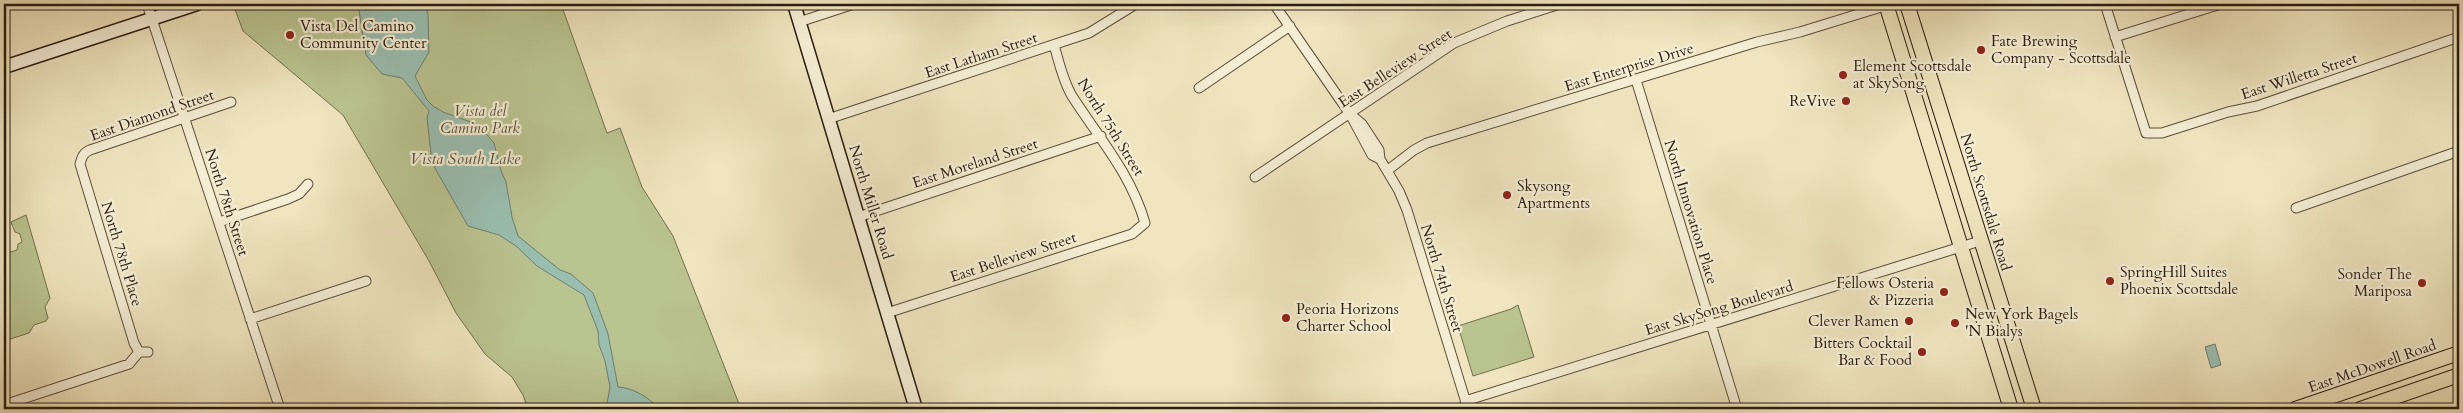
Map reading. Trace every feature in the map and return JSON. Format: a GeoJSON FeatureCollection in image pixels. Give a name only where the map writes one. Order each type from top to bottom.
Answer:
{"type":"FeatureCollection","features":[{"type":"Feature","properties":{"kind":"main road"},"geometry":{"type":"LineString","coordinates":[[1888,4],[1960,247],[2011,409]]}},
{"type":"Feature","properties":{"kind":"main road","name":"North Scottsdale Road"},"geometry":{"type":"LineString","coordinates":[[1907,4],[2034,409]]}},
{"type":"Feature","properties":{"kind":"main road","name":"East McDowell Road"},"geometry":{"type":"LineString","coordinates":[[2295,409],[2459,353]]}},
{"type":"Feature","properties":{"kind":"main road"},"geometry":{"type":"LineString","coordinates":[[2360,409],[2459,375]]}},
{"type":"Feature","properties":{"kind":"street","name":"North 78th Street"},"geometry":{"type":"LineString","coordinates":[[147,4],[280,409]]}},
{"type":"Feature","properties":{"kind":"street"},"geometry":{"type":"LineString","coordinates":[[4,67],[197,4]]}},
{"type":"Feature","properties":{"kind":"street","name":"North Miller Road"},"geometry":{"type":"LineString","coordinates":[[794,4],[916,409]]}},
{"type":"Feature","properties":{"kind":"street"},"geometry":{"type":"LineString","coordinates":[[799,22],[854,4]]}},
{"type":"Feature","properties":{"kind":"street","name":"East Latham Street"},"geometry":{"type":"LineString","coordinates":[[828,119],[1089,32],[1136,4]]}},
{"type":"Feature","properties":{"kind":"street","name":"North 74th Street"},"geometry":{"type":"LineString","coordinates":[[1274,4],[1350,114],[1362,124],[1379,150],[1380,159],[1399,191],[1410,219],[1467,405]]}},
{"type":"Feature","properties":{"kind":"street","name":"East Belleview Street"},"geometry":{"type":"LineString","coordinates":[[1255,177],[1454,43],[1498,24],[1560,4]]}},
{"type":"Feature","properties":{"kind":"street","name":"East Enterprise Drive"},"geometry":{"type":"LineString","coordinates":[[1388,170],[1414,150],[1427,143],[1888,4]]}},
{"type":"Feature","properties":{"kind":"street"},"geometry":{"type":"LineString","coordinates":[[2105,4],[2115,37],[2220,4]]}},
{"type":"Feature","properties":{"kind":"street"},"geometry":{"type":"LineString","coordinates":[[1199,88],[1290,26]]}},
{"type":"Feature","properties":{"kind":"street","name":"East Willetta Street"},"geometry":{"type":"LineString","coordinates":[[2115,37],[2146,133],[2162,133],[2228,112],[2257,106],[2459,37]]}},
{"type":"Feature","properties":{"kind":"street","name":"North 75th Street"},"geometry":{"type":"LineString","coordinates":[[1054,45],[1071,94],[1129,181],[1139,201],[1145,223]]}},
{"type":"Feature","properties":{"kind":"street","name":"North Innovation Place"},"geometry":{"type":"LineString","coordinates":[[1636,80],[1737,409]]}},
{"type":"Feature","properties":{"kind":"street","name":"East Diamond Street"},"geometry":{"type":"LineString","coordinates":[[83,155],[90,150],[231,102]]}},
{"type":"Feature","properties":{"kind":"street","name":"East Moreland Street"},"geometry":{"type":"LineString","coordinates":[[858,217],[1100,136]]}},
{"type":"Feature","properties":{"kind":"street"},"geometry":{"type":"LineString","coordinates":[[2296,208],[2459,151]]}},
{"type":"Feature","properties":{"kind":"street","name":"North 78th Place"},"geometry":{"type":"LineString","coordinates":[[4,405],[129,364],[143,352],[80,164],[83,155]]}},
{"type":"Feature","properties":{"kind":"street"},"geometry":{"type":"LineString","coordinates":[[219,222],[288,199],[299,194],[308,184]]}},
{"type":"Feature","properties":{"kind":"street","name":"East Belleview Street"},"geometry":{"type":"LineString","coordinates":[[887,313],[1132,234],[1145,223]]}},
{"type":"Feature","properties":{"kind":"street","name":"East SkySong Boulevard"},"geometry":{"type":"LineString","coordinates":[[1467,405],[1711,324],[1980,241]]}},
{"type":"Feature","properties":{"kind":"street"},"geometry":{"type":"LineString","coordinates":[[250,319],[366,281]]}},
{"type":"Feature","properties":{"kind":"green space","name":"Vista del Camino Park"},"geometry":{"type":"Polygon","coordinates":[[[233,4],[561,4],[607,133],[620,128],[642,187],[673,236],[741,409],[528,409],[523,395],[512,377],[485,354],[456,313],[429,261],[343,115],[243,31],[233,4]]]}},
{"type":"Feature","properties":{"kind":"green space"},"geometry":{"type":"Polygon","coordinates":[[[26,215],[50,298],[45,307],[48,318],[46,321],[34,325],[29,333],[4,341],[4,254],[17,250],[18,244],[22,242],[20,234],[15,232],[11,222],[26,215]]]}},
{"type":"Feature","properties":{"kind":"green space"},"geometry":{"type":"Polygon","coordinates":[[[1518,305],[1534,357],[1473,376],[1458,326],[1518,305]]]}},
{"type":"Feature","properties":{"kind":"water","name":"Vista South Lake"},"geometry":{"type":"Polygon","coordinates":[[[358,4],[425,4],[428,15],[429,52],[415,76],[427,100],[443,112],[479,125],[494,143],[501,171],[506,182],[512,217],[518,236],[560,270],[571,274],[593,293],[608,334],[618,387],[640,394],[659,409],[606,409],[610,387],[605,361],[599,345],[598,331],[584,295],[537,266],[516,246],[499,235],[468,226],[432,163],[427,118],[429,111],[402,78],[382,74],[366,55],[358,4]]]}},
{"type":"Feature","properties":{"kind":"water"},"geometry":{"type":"Polygon","coordinates":[[[2215,344],[2221,365],[2211,368],[2205,347],[2215,344]]]}},
{"type":"Feature","properties":{"kind":"place","name":"Vista Del Camino Community Center"},"geometry":{"type":"Point","coordinates":[290,35]}},
{"type":"Feature","properties":{"kind":"place","name":"Fate Brewing Company - Scottsdale"},"geometry":{"type":"Point","coordinates":[1981,50]}},
{"type":"Feature","properties":{"kind":"place","name":"Element Scottsdale at SkySong"},"geometry":{"type":"Point","coordinates":[1843,75]}},
{"type":"Feature","properties":{"kind":"place","name":"ReVive"},"geometry":{"type":"Point","coordinates":[1846,101]}},
{"type":"Feature","properties":{"kind":"place","name":"Skysong Apartments"},"geometry":{"type":"Point","coordinates":[1507,195]}},
{"type":"Feature","properties":{"kind":"place","name":"SpringHill Suites Phoenix Scottsdale"},"geometry":{"type":"Point","coordinates":[2110,281]}},
{"type":"Feature","properties":{"kind":"place","name":"Sonder The Mariposa"},"geometry":{"type":"Point","coordinates":[2422,283]}},
{"type":"Feature","properties":{"kind":"place","name":"Fellows Osteria & Pizzeria"},"geometry":{"type":"Point","coordinates":[1944,292]}},
{"type":"Feature","properties":{"kind":"place","name":"Peoria Horizons Charter School"},"geometry":{"type":"Point","coordinates":[1286,318]}},
{"type":"Feature","properties":{"kind":"place","name":"Clever Ramen"},"geometry":{"type":"Point","coordinates":[1909,321]}},
{"type":"Feature","properties":{"kind":"place","name":"New York Bagels 'N Bialys"},"geometry":{"type":"Point","coordinates":[1955,323]}},
{"type":"Feature","properties":{"kind":"place","name":"Bitters Cocktail Bar & Food"},"geometry":{"type":"Point","coordinates":[1922,352]}}]}
